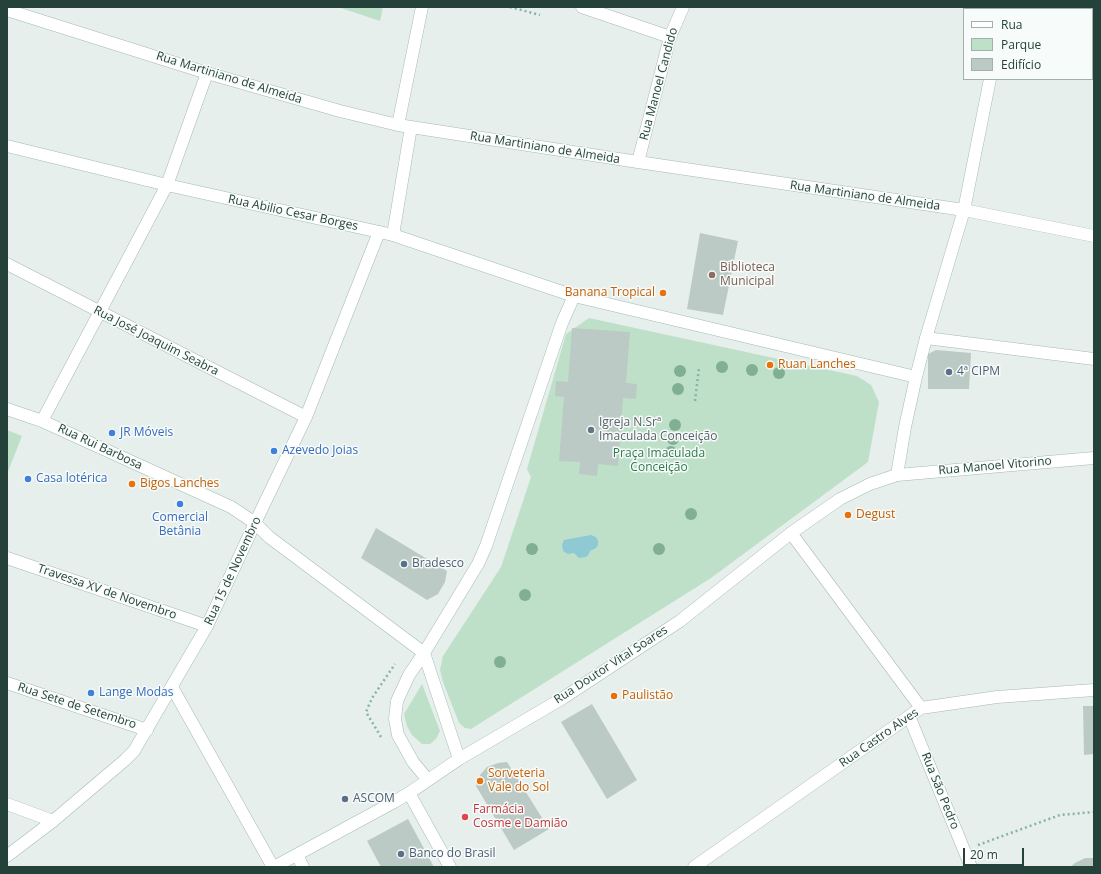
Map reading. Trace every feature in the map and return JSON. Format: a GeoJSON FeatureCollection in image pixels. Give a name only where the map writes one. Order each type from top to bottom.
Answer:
{"type":"FeatureCollection","features":[{"type":"Feature","properties":{"kind":"street"},"geometry":{"type":"LineString","coordinates":[[398,125],[422,7]]}},
{"type":"Feature","properties":{"kind":"street"},"geometry":{"type":"LineString","coordinates":[[582,7],[670,37]]}},
{"type":"Feature","properties":{"kind":"street","name":"Rua Manoel Candido"},"geometry":{"type":"LineString","coordinates":[[638,162],[670,37],[683,7]]}},
{"type":"Feature","properties":{"kind":"street"},"geometry":{"type":"LineString","coordinates":[[1004,8],[1064,7]]}},
{"type":"Feature","properties":{"kind":"street","name":"Rua Martiniano de Almeida"},"geometry":{"type":"LineString","coordinates":[[7,10],[208,73],[340,111],[398,125],[964,210],[1094,236]]}},
{"type":"Feature","properties":{"kind":"street"},"geometry":{"type":"LineString","coordinates":[[42,421],[167,185],[208,73]]}},
{"type":"Feature","properties":{"kind":"street"},"geometry":{"type":"LineString","coordinates":[[897,474],[916,377],[964,210],[990,80]]}},
{"type":"Feature","properties":{"kind":"street"},"geometry":{"type":"LineString","coordinates":[[393,235],[411,127]]}},
{"type":"Feature","properties":{"kind":"street","name":"Rua Abilio Cesar Borges"},"geometry":{"type":"LineString","coordinates":[[7,146],[167,185],[393,235],[574,296],[916,377]]}},
{"type":"Feature","properties":{"kind":"street","name":"Rua 15 de Novembro"},"geometry":{"type":"LineString","coordinates":[[7,856],[53,821],[125,760],[134,751],[147,730],[207,626],[306,417],[379,232]]}},
{"type":"Feature","properties":{"kind":"street","name":"Rua José Joaquim Seabra"},"geometry":{"type":"LineString","coordinates":[[7,264],[306,417]]}},
{"type":"Feature","properties":{"kind":"street"},"geometry":{"type":"LineString","coordinates":[[428,780],[413,762],[398,735],[395,719],[397,701],[409,675],[478,564],[486,546],[562,323],[574,296]]}},
{"type":"Feature","properties":{"kind":"street"},"geometry":{"type":"LineString","coordinates":[[926,338],[1094,359]]}},
{"type":"Feature","properties":{"kind":"street","name":"Rua Rui Barbosa"},"geometry":{"type":"LineString","coordinates":[[7,408],[42,421],[231,507],[255,523],[269,537],[424,653]]}},
{"type":"Feature","properties":{"kind":"street","name":"Rua Manoel Vitorino"},"geometry":{"type":"LineString","coordinates":[[897,474],[1094,458]]}},
{"type":"Feature","properties":{"kind":"street","name":"Rua Doutor Vital Soares"},"geometry":{"type":"LineString","coordinates":[[273,867],[409,793],[459,759],[563,698],[680,620],[791,533],[840,499],[870,484],[897,474]]}},
{"type":"Feature","properties":{"kind":"street"},"geometry":{"type":"LineString","coordinates":[[791,533],[920,708]]}},
{"type":"Feature","properties":{"kind":"street","name":"Travessa XV de Novembro"},"geometry":{"type":"LineString","coordinates":[[7,558],[207,626]]}},
{"type":"Feature","properties":{"kind":"street"},"geometry":{"type":"LineString","coordinates":[[424,653],[459,759]]}},
{"type":"Feature","properties":{"kind":"street","name":"Rua Sete de Setembro"},"geometry":{"type":"LineString","coordinates":[[7,683],[147,730]]}},
{"type":"Feature","properties":{"kind":"street"},"geometry":{"type":"LineString","coordinates":[[172,687],[273,867]]}},
{"type":"Feature","properties":{"kind":"street","name":"Rua Castro Alves"},"geometry":{"type":"LineString","coordinates":[[694,867],[920,708],[997,697],[1094,690]]}},
{"type":"Feature","properties":{"kind":"street","name":"Rua São Pedro"},"geometry":{"type":"LineString","coordinates":[[909,716],[971,867]]}},
{"type":"Feature","properties":{"kind":"street"},"geometry":{"type":"LineString","coordinates":[[409,793],[450,867]]}},
{"type":"Feature","properties":{"kind":"street"},"geometry":{"type":"LineString","coordinates":[[7,804],[53,821]]}},
{"type":"Feature","properties":{"kind":"street"},"geometry":{"type":"LineString","coordinates":[[297,855],[303,867]]}},
{"type":"Feature","properties":{"kind":"path"},"geometry":{"type":"LineString","coordinates":[[510,7],[540,16]]}},
{"type":"Feature","properties":{"kind":"path"},"geometry":{"type":"LineString","coordinates":[[695,401],[699,368]]}},
{"type":"Feature","properties":{"kind":"path"},"geometry":{"type":"LineString","coordinates":[[381,738],[366,712],[372,698],[395,664]]}},
{"type":"Feature","properties":{"kind":"path"},"geometry":{"type":"LineString","coordinates":[[977,845],[1060,815],[1094,812]]}},
{"type":"Feature","properties":{"kind":"green space"},"geometry":{"type":"Polygon","coordinates":[[[338,7],[383,7],[380,21],[338,7]]]}},
{"type":"Feature","properties":{"kind":"green space","name":"Praça Imaculada Conceição"},"geometry":{"type":"Polygon","coordinates":[[[589,318],[857,376],[871,385],[879,402],[868,462],[711,578],[471,729],[465,728],[459,723],[443,682],[440,670],[443,656],[501,567],[531,477],[527,469],[566,334],[589,318]]]}},
{"type":"Feature","properties":{"kind":"green space"},"geometry":{"type":"Polygon","coordinates":[[[7,430],[22,436],[7,474],[7,430]]]}},
{"type":"Feature","properties":{"kind":"green space"},"geometry":{"type":"Polygon","coordinates":[[[422,684],[440,731],[436,739],[430,744],[422,744],[412,735],[407,726],[404,714],[422,684]]]}},
{"type":"Feature","properties":{"kind":"water"},"geometry":{"type":"Polygon","coordinates":[[[591,535],[596,537],[598,545],[590,551],[586,557],[579,558],[574,553],[568,554],[563,551],[562,545],[564,540],[591,535]]]}},
{"type":"Feature","properties":{"kind":"building","name":"Biblioteca Municipal"},"geometry":{"type":"Polygon","coordinates":[[[700,233],[738,241],[723,315],[687,309],[700,233]]]}},
{"type":"Feature","properties":{"kind":"building","name":"Igreja N.Srª Imaculada Conceição"},"geometry":{"type":"Polygon","coordinates":[[[572,328],[630,332],[626,383],[637,384],[636,399],[623,398],[618,466],[598,464],[597,476],[579,474],[580,462],[559,461],[564,397],[555,396],[556,381],[568,382],[572,328]]]}},
{"type":"Feature","properties":{"kind":"building","name":"4ª CIPM"},"geometry":{"type":"Polygon","coordinates":[[[936,350],[971,353],[969,389],[928,389],[928,354],[936,350]]]}},
{"type":"Feature","properties":{"kind":"building","name":"Bradesco"},"geometry":{"type":"Polygon","coordinates":[[[376,528],[447,571],[445,582],[438,594],[427,600],[361,558],[376,528]]]}},
{"type":"Feature","properties":{"kind":"building"},"geometry":{"type":"Polygon","coordinates":[[[592,704],[637,780],[607,799],[561,722],[592,704]]]}},
{"type":"Feature","properties":{"kind":"building"},"geometry":{"type":"Polygon","coordinates":[[[1083,706],[1094,706],[1094,754],[1084,755],[1083,706]]]}},
{"type":"Feature","properties":{"kind":"building"},"geometry":{"type":"Polygon","coordinates":[[[507,762],[549,829],[514,850],[476,786],[480,775],[487,767],[498,763],[507,762]]]}},
{"type":"Feature","properties":{"kind":"building","name":"Banco do Brasil"},"geometry":{"type":"Polygon","coordinates":[[[408,819],[434,867],[381,867],[367,841],[408,819]]]}},
{"type":"Feature","properties":{"kind":"building"},"geometry":{"type":"Polygon","coordinates":[[[1085,858],[1094,858],[1094,867],[1070,867],[1075,863],[1085,858]]]}},
{"type":"Feature","properties":{"kind":"place","name":"Biblioteca Municipal"},"geometry":{"type":"Point","coordinates":[712,275]}},
{"type":"Feature","properties":{"kind":"place","name":"Banana Tropical"},"geometry":{"type":"Point","coordinates":[663,293]}},
{"type":"Feature","properties":{"kind":"place","name":"Ruan Lanches"},"geometry":{"type":"Point","coordinates":[770,365]}},
{"type":"Feature","properties":{"kind":"place","name":"4ª CIPM"},"geometry":{"type":"Point","coordinates":[949,372]}},
{"type":"Feature","properties":{"kind":"place","name":"Igreja N.Srª Imaculada Conceição"},"geometry":{"type":"Point","coordinates":[591,430]}},
{"type":"Feature","properties":{"kind":"place","name":"JR Móveis"},"geometry":{"type":"Point","coordinates":[112,433]}},
{"type":"Feature","properties":{"kind":"place","name":"Azevedo Joias"},"geometry":{"type":"Point","coordinates":[274,451]}},
{"type":"Feature","properties":{"kind":"place","name":"Casa lotérica"},"geometry":{"type":"Point","coordinates":[28,479]}},
{"type":"Feature","properties":{"kind":"place","name":"Bigos Lanches"},"geometry":{"type":"Point","coordinates":[132,484]}},
{"type":"Feature","properties":{"kind":"place","name":"Comercial Betânia"},"geometry":{"type":"Point","coordinates":[180,504]}},
{"type":"Feature","properties":{"kind":"place","name":"Degust"},"geometry":{"type":"Point","coordinates":[848,515]}},
{"type":"Feature","properties":{"kind":"place","name":"Bradesco"},"geometry":{"type":"Point","coordinates":[404,564]}},
{"type":"Feature","properties":{"kind":"place","name":"Lange Modas"},"geometry":{"type":"Point","coordinates":[91,693]}},
{"type":"Feature","properties":{"kind":"place","name":"Paulistão"},"geometry":{"type":"Point","coordinates":[614,696]}},
{"type":"Feature","properties":{"kind":"place","name":"Sorveteria Vale do Sol"},"geometry":{"type":"Point","coordinates":[480,781]}},
{"type":"Feature","properties":{"kind":"place","name":"ASCOM"},"geometry":{"type":"Point","coordinates":[345,799]}},
{"type":"Feature","properties":{"kind":"place","name":"Farmácia Cosme e Damião"},"geometry":{"type":"Point","coordinates":[465,817]}},
{"type":"Feature","properties":{"kind":"place","name":"Banco do Brasil"},"geometry":{"type":"Point","coordinates":[401,854]}}]}
